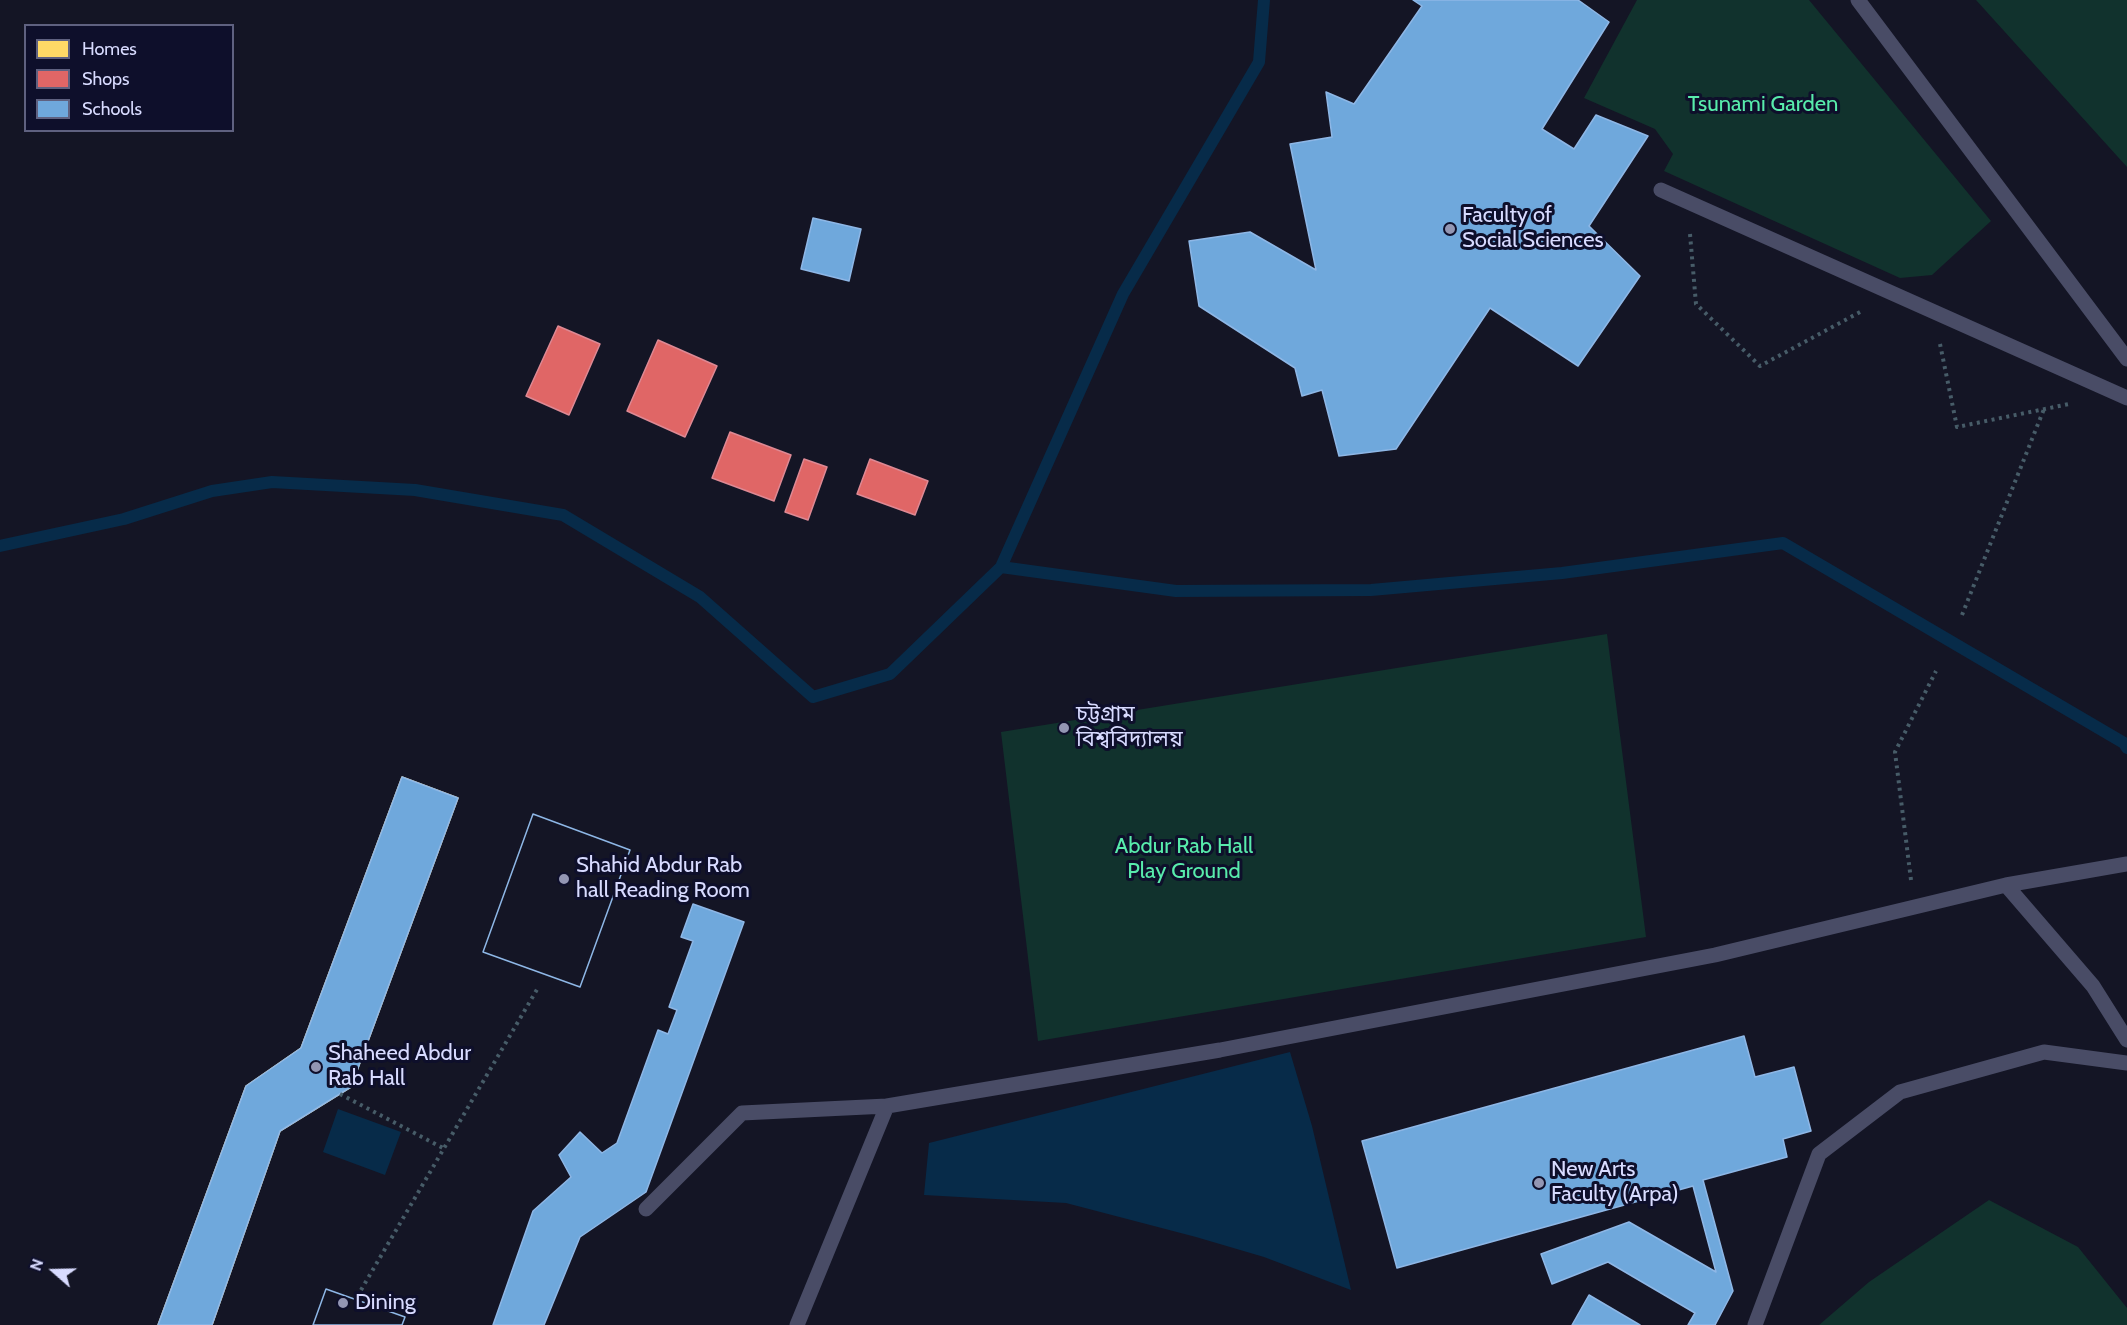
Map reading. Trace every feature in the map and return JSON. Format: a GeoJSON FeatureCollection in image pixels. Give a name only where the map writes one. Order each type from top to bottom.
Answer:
{"type":"FeatureCollection","features":[{"type":"Feature","properties":{"kind":"lane"},"geometry":{"type":"LineString","coordinates":[[1858,0],[2127,359]]}},
{"type":"Feature","properties":{"kind":"lane"},"geometry":{"type":"LineString","coordinates":[[1661,190],[2122,396]]}},
{"type":"Feature","properties":{"kind":"lane"},"geometry":{"type":"LineString","coordinates":[[646,1209],[742,1113],[887,1106],[1220,1050],[1715,955],[2006,885],[2127,864]]}},
{"type":"Feature","properties":{"kind":"lane"},"geometry":{"type":"LineString","coordinates":[[2006,885],[2093,986],[2127,1040]]}},
{"type":"Feature","properties":{"kind":"lane"},"geometry":{"type":"LineString","coordinates":[[1755,1325],[1819,1154],[1900,1092],[2044,1052],[2127,1063]]}},
{"type":"Feature","properties":{"kind":"lane"},"geometry":{"type":"LineString","coordinates":[[797,1325],[887,1106]]}},
{"type":"Feature","properties":{"kind":"path"},"geometry":{"type":"LineString","coordinates":[[1687,202],[1696,304],[1760,366],[1894,294]]}},
{"type":"Feature","properties":{"kind":"path"},"geometry":{"type":"LineString","coordinates":[[1933,311],[1957,427],[2122,396]]}},
{"type":"Feature","properties":{"kind":"path"},"geometry":{"type":"LineString","coordinates":[[1962,615],[2044,409]]}},
{"type":"Feature","properties":{"kind":"path"},"geometry":{"type":"LineString","coordinates":[[1914,908],[1895,752],[1936,671]]}},
{"type":"Feature","properties":{"kind":"path"},"geometry":{"type":"LineString","coordinates":[[361,1290],[539,986]]}},
{"type":"Feature","properties":{"kind":"path"},"geometry":{"type":"LineString","coordinates":[[339,1094],[443,1148]]}},
{"type":"Feature","properties":{"kind":"green space","name":"Tsunami Garden"},"geometry":{"type":"Polygon","coordinates":[[[1637,0],[1809,0],[1991,221],[1932,275],[1900,278],[1664,171],[1673,154],[1655,129],[1584,98],[1637,0]]]}},
{"type":"Feature","properties":{"kind":"green space"},"geometry":{"type":"Polygon","coordinates":[[[1976,0],[2127,0],[2127,167],[1976,0]]]}},
{"type":"Feature","properties":{"kind":"green space","name":"Abdur Rab Hall Play Ground"},"geometry":{"type":"Polygon","coordinates":[[[1607,634],[1646,937],[1038,1041],[1001,732],[1607,634]]]}},
{"type":"Feature","properties":{"kind":"green space"},"geometry":{"type":"Polygon","coordinates":[[[1989,1200],[2078,1247],[2127,1308],[2127,1325],[1819,1325],[1869,1282],[1989,1200]]]}},
{"type":"Feature","properties":{"kind":"water"},"geometry":{"type":"Polygon","coordinates":[[[1290,1052],[1312,1126],[1351,1290],[1264,1257],[1066,1203],[924,1195],[929,1143],[1290,1052]]]}},
{"type":"Feature","properties":{"kind":"water"},"geometry":{"type":"Polygon","coordinates":[[[338,1109],[401,1132],[385,1175],[323,1152],[338,1109]]]}},
{"type":"Feature","properties":{"kind":"building: Homes","name":"Shaheed Abdur Rab Hall"},"geometry":{"type":"Polygon","coordinates":[[[402,777],[458,798],[351,1087],[280,1131],[212,1325],[158,1325],[246,1086],[301,1048],[402,777]]]}},
{"type":"Feature","properties":{"kind":"building: Shops"},"geometry":{"type":"Polygon","coordinates":[[[558,326],[600,344],[569,415],[526,396],[558,326]]]}},
{"type":"Feature","properties":{"kind":"building: Shops"},"geometry":{"type":"Polygon","coordinates":[[[658,340],[717,366],[685,437],[627,411],[658,340]]]}},
{"type":"Feature","properties":{"kind":"building: Shops"},"geometry":{"type":"Polygon","coordinates":[[[730,432],[791,455],[774,501],[712,478],[730,432]]]}},
{"type":"Feature","properties":{"kind":"building: Shops"},"geometry":{"type":"Polygon","coordinates":[[[804,459],[827,467],[808,520],[785,512],[804,459]]]}},
{"type":"Feature","properties":{"kind":"building: Shops"},"geometry":{"type":"Polygon","coordinates":[[[870,459],[928,481],[915,515],[857,494],[870,459]]]}},
{"type":"Feature","properties":{"kind":"building: Schools","name":"Faculty of Social Sciences"},"geometry":{"type":"Polygon","coordinates":[[[1413,0],[1578,0],[1609,22],[1542,129],[1574,149],[1596,115],[1648,136],[1589,226],[1640,276],[1578,366],[1490,308],[1396,449],[1339,456],[1322,390],[1302,396],[1295,368],[1199,306],[1189,241],[1250,232],[1316,270],[1290,144],[1332,137],[1326,92],[1354,104],[1422,6],[1413,0]]]}},
{"type":"Feature","properties":{"kind":"building: Schools"},"geometry":{"type":"Polygon","coordinates":[[[813,218],[861,229],[849,281],[801,269],[813,218]]]}},
{"type":"Feature","properties":{"kind":"building: Schools","name":"Shaheed Abdur Rab Hall"},"geometry":{"type":"Polygon","coordinates":[[[402,777],[458,798],[351,1087],[280,1131],[212,1325],[158,1325],[246,1086],[301,1048],[402,777]]]}},
{"type":"Feature","properties":{"kind":"building: Schools","name":"Shahid Abdur Rab hall Reading Room"},"geometry":{"type":"Polygon","coordinates":[[[533,814],[630,850],[580,987],[483,952],[533,814]]]}},
{"type":"Feature","properties":{"kind":"building: Schools","name":"Shahid Abdur Rab hall Reading Room"},"geometry":{"type":"Polygon","coordinates":[[[533,814],[630,850],[580,987],[483,952],[533,814]]]}},
{"type":"Feature","properties":{"kind":"building: Schools"},"geometry":{"type":"Polygon","coordinates":[[[693,904],[744,922],[646,1192],[580,1237],[544,1325],[493,1325],[533,1211],[571,1177],[559,1155],[580,1132],[602,1153],[617,1143],[658,1030],[668,1034],[677,1010],[669,1007],[693,941],[681,937],[693,904]]]}},
{"type":"Feature","properties":{"kind":"building: Schools","name":"New Arts Faculty (Arpa)"},"geometry":{"type":"Polygon","coordinates":[[[1744,1036],[1755,1077],[1794,1067],[1811,1131],[1783,1139],[1787,1157],[1703,1180],[1733,1291],[1715,1325],[1688,1325],[1695,1313],[1608,1262],[1552,1284],[1541,1254],[1629,1222],[1716,1272],[1693,1186],[1397,1268],[1362,1141],[1744,1036]]]}},
{"type":"Feature","properties":{"kind":"building: Schools","name":"Dining"},"geometry":{"type":"Polygon","coordinates":[[[326,1289],[405,1317],[402,1325],[313,1325],[326,1289]]]}},
{"type":"Feature","properties":{"kind":"building: Schools","name":"Dining"},"geometry":{"type":"Polygon","coordinates":[[[326,1289],[405,1317],[402,1325],[313,1325],[326,1289]]]}},
{"type":"Feature","properties":{"kind":"building: Schools"},"geometry":{"type":"Polygon","coordinates":[[[1589,1295],[1640,1325],[1572,1325],[1589,1295]]]}},
{"type":"Feature","properties":{"kind":"waterway"},"geometry":{"type":"LineString","coordinates":[[1001,567],[1123,294],[1259,62],[1264,0]]}},
{"type":"Feature","properties":{"kind":"waterway"},"geometry":{"type":"LineString","coordinates":[[0,546],[124,519],[212,491],[272,482],[415,490],[563,515],[700,597],[813,697],[890,674],[1001,567],[1176,591],[1371,590],[1562,573],[1783,543],[2124,743],[2127,748]]}},
{"type":"Feature","properties":{"kind":"place","name":"Faculty of Social Sciences"},"geometry":{"type":"Point","coordinates":[1450,229]}},
{"type":"Feature","properties":{"kind":"place","name":"চট্টগ্রাম বিশ্ববিদ্যালয়"},"geometry":{"type":"Point","coordinates":[1064,728]}},
{"type":"Feature","properties":{"kind":"place","name":"Shahid Abdur Rab hall Reading Room"},"geometry":{"type":"Point","coordinates":[564,879]}},
{"type":"Feature","properties":{"kind":"place","name":"Shaheed Abdur Rab Hall"},"geometry":{"type":"Point","coordinates":[316,1067]}},
{"type":"Feature","properties":{"kind":"place","name":"New Arts Faculty (Arpa)"},"geometry":{"type":"Point","coordinates":[1539,1183]}},
{"type":"Feature","properties":{"kind":"place","name":"Dining"},"geometry":{"type":"Point","coordinates":[343,1303]}}]}
